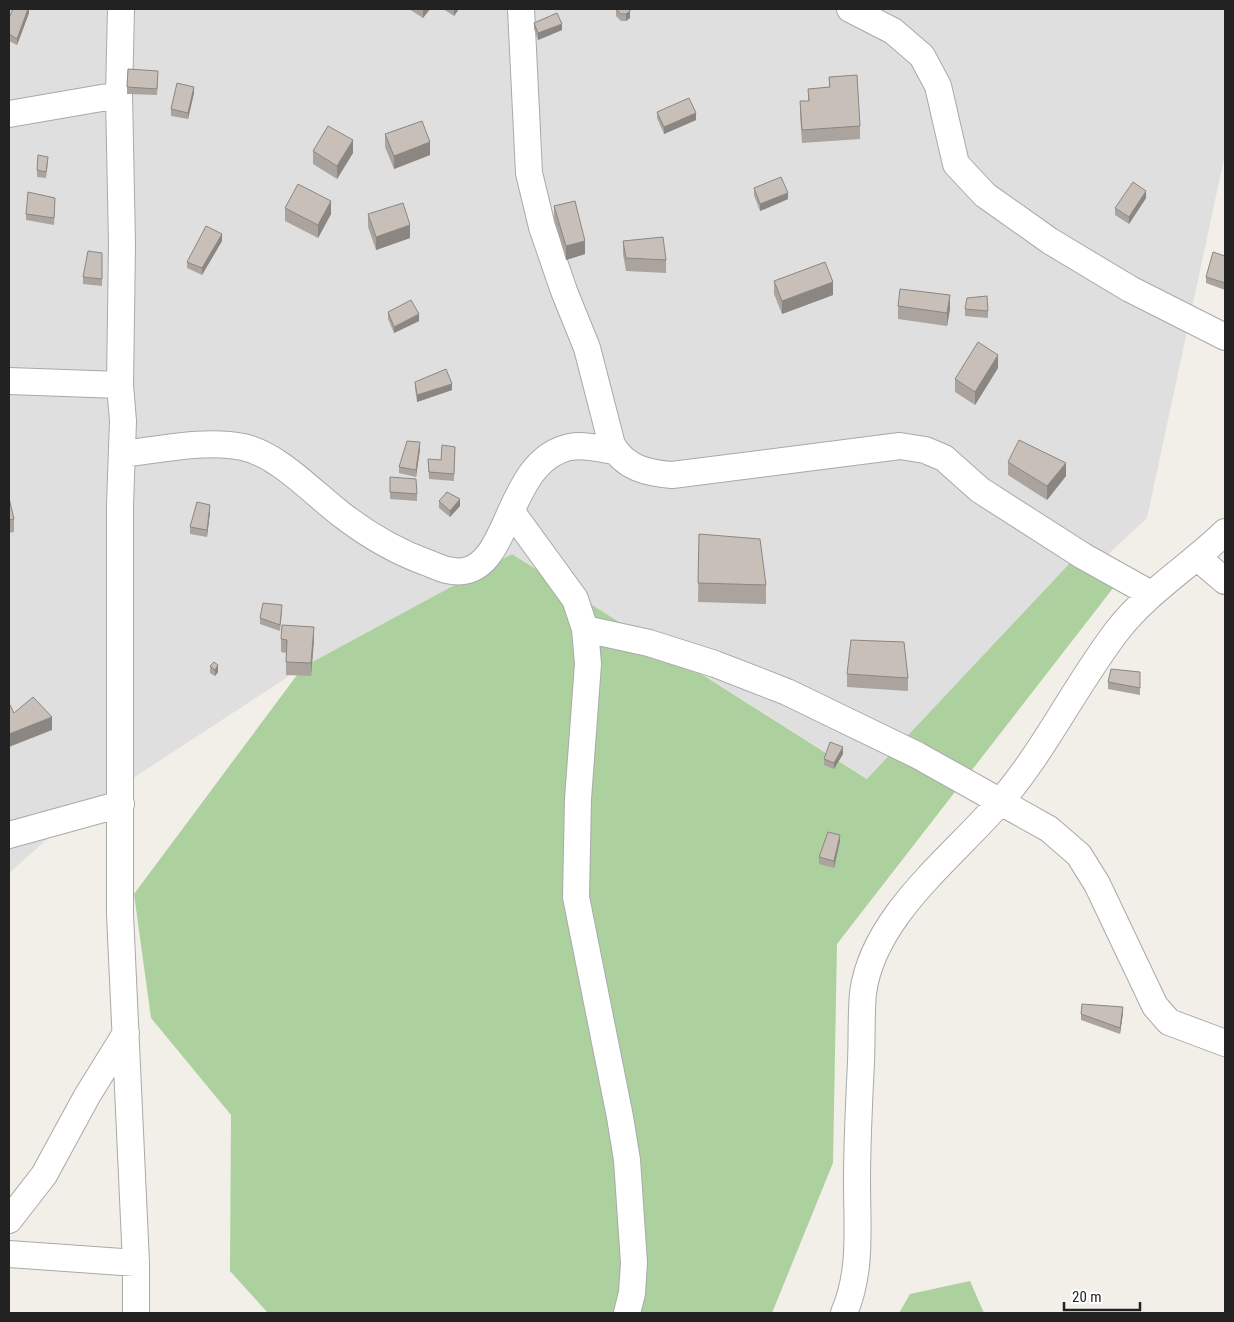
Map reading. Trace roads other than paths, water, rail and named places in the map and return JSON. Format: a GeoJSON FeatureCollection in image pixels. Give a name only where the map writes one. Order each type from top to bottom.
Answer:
{"type":"FeatureCollection","features":[{"type":"Feature","properties":{"kind":"street"},"geometry":{"type":"LineString","coordinates":[[121,9],[119,95],[122,246],[120,385],[122,454],[120,505],[120,914],[136,1263],[136,1313]]}},
{"type":"Feature","properties":{"kind":"street"},"geometry":{"type":"LineString","coordinates":[[520,9],[529,174],[542,227],[564,291],[587,348],[618,456],[630,465],[659,474],[672,474],[900,446],[925,450],[944,458],[980,490],[1083,556],[1151,594]]}},
{"type":"Feature","properties":{"kind":"street"},"geometry":{"type":"LineString","coordinates":[[850,9],[893,31],[922,56],[938,86],[956,164],[985,195],[1050,241],[1106,274],[1225,337]]}},
{"type":"Feature","properties":{"kind":"street"},"geometry":{"type":"LineString","coordinates":[[9,114],[119,95]]}},
{"type":"Feature","properties":{"kind":"street"},"geometry":{"type":"LineString","coordinates":[[9,381],[120,385]]}},
{"type":"Feature","properties":{"kind":"street"},"geometry":{"type":"LineString","coordinates":[[122,454],[187,447],[225,445],[243,447],[262,454],[294,475],[343,516],[383,543],[450,571],[464,571],[476,568],[489,555],[530,475],[539,462],[552,453],[570,447],[581,446],[615,450]]}},
{"type":"Feature","properties":{"kind":"street"},"geometry":{"type":"LineString","coordinates":[[511,511],[575,599],[585,629],[588,664],[578,799],[576,897],[619,1109],[626,1160],[634,1263],[632,1293],[628,1313]]}},
{"type":"Feature","properties":{"kind":"street"},"geometry":{"type":"LineString","coordinates":[[844,1313],[856,1272],[863,994],[869,962],[887,928],[916,892],[1000,802],[1034,756],[1090,668],[1118,629],[1151,594],[1198,558],[1225,532]]}},
{"type":"Feature","properties":{"kind":"street"},"geometry":{"type":"LineString","coordinates":[[1198,558],[1225,581]]}},
{"type":"Feature","properties":{"kind":"street"},"geometry":{"type":"LineString","coordinates":[[585,629],[650,643],[715,664],[787,692],[917,755],[1049,829],[1079,855],[1097,884],[1155,1006],[1169,1022],[1225,1043]]}},
{"type":"Feature","properties":{"kind":"street"},"geometry":{"type":"LineString","coordinates":[[9,835],[121,804]]}},
{"type":"Feature","properties":{"kind":"street"},"geometry":{"type":"LineString","coordinates":[[9,1220],[44,1176],[87,1096],[126,1033]]}},
{"type":"Feature","properties":{"kind":"street"},"geometry":{"type":"LineString","coordinates":[[9,1254],[136,1263]]}}]}
